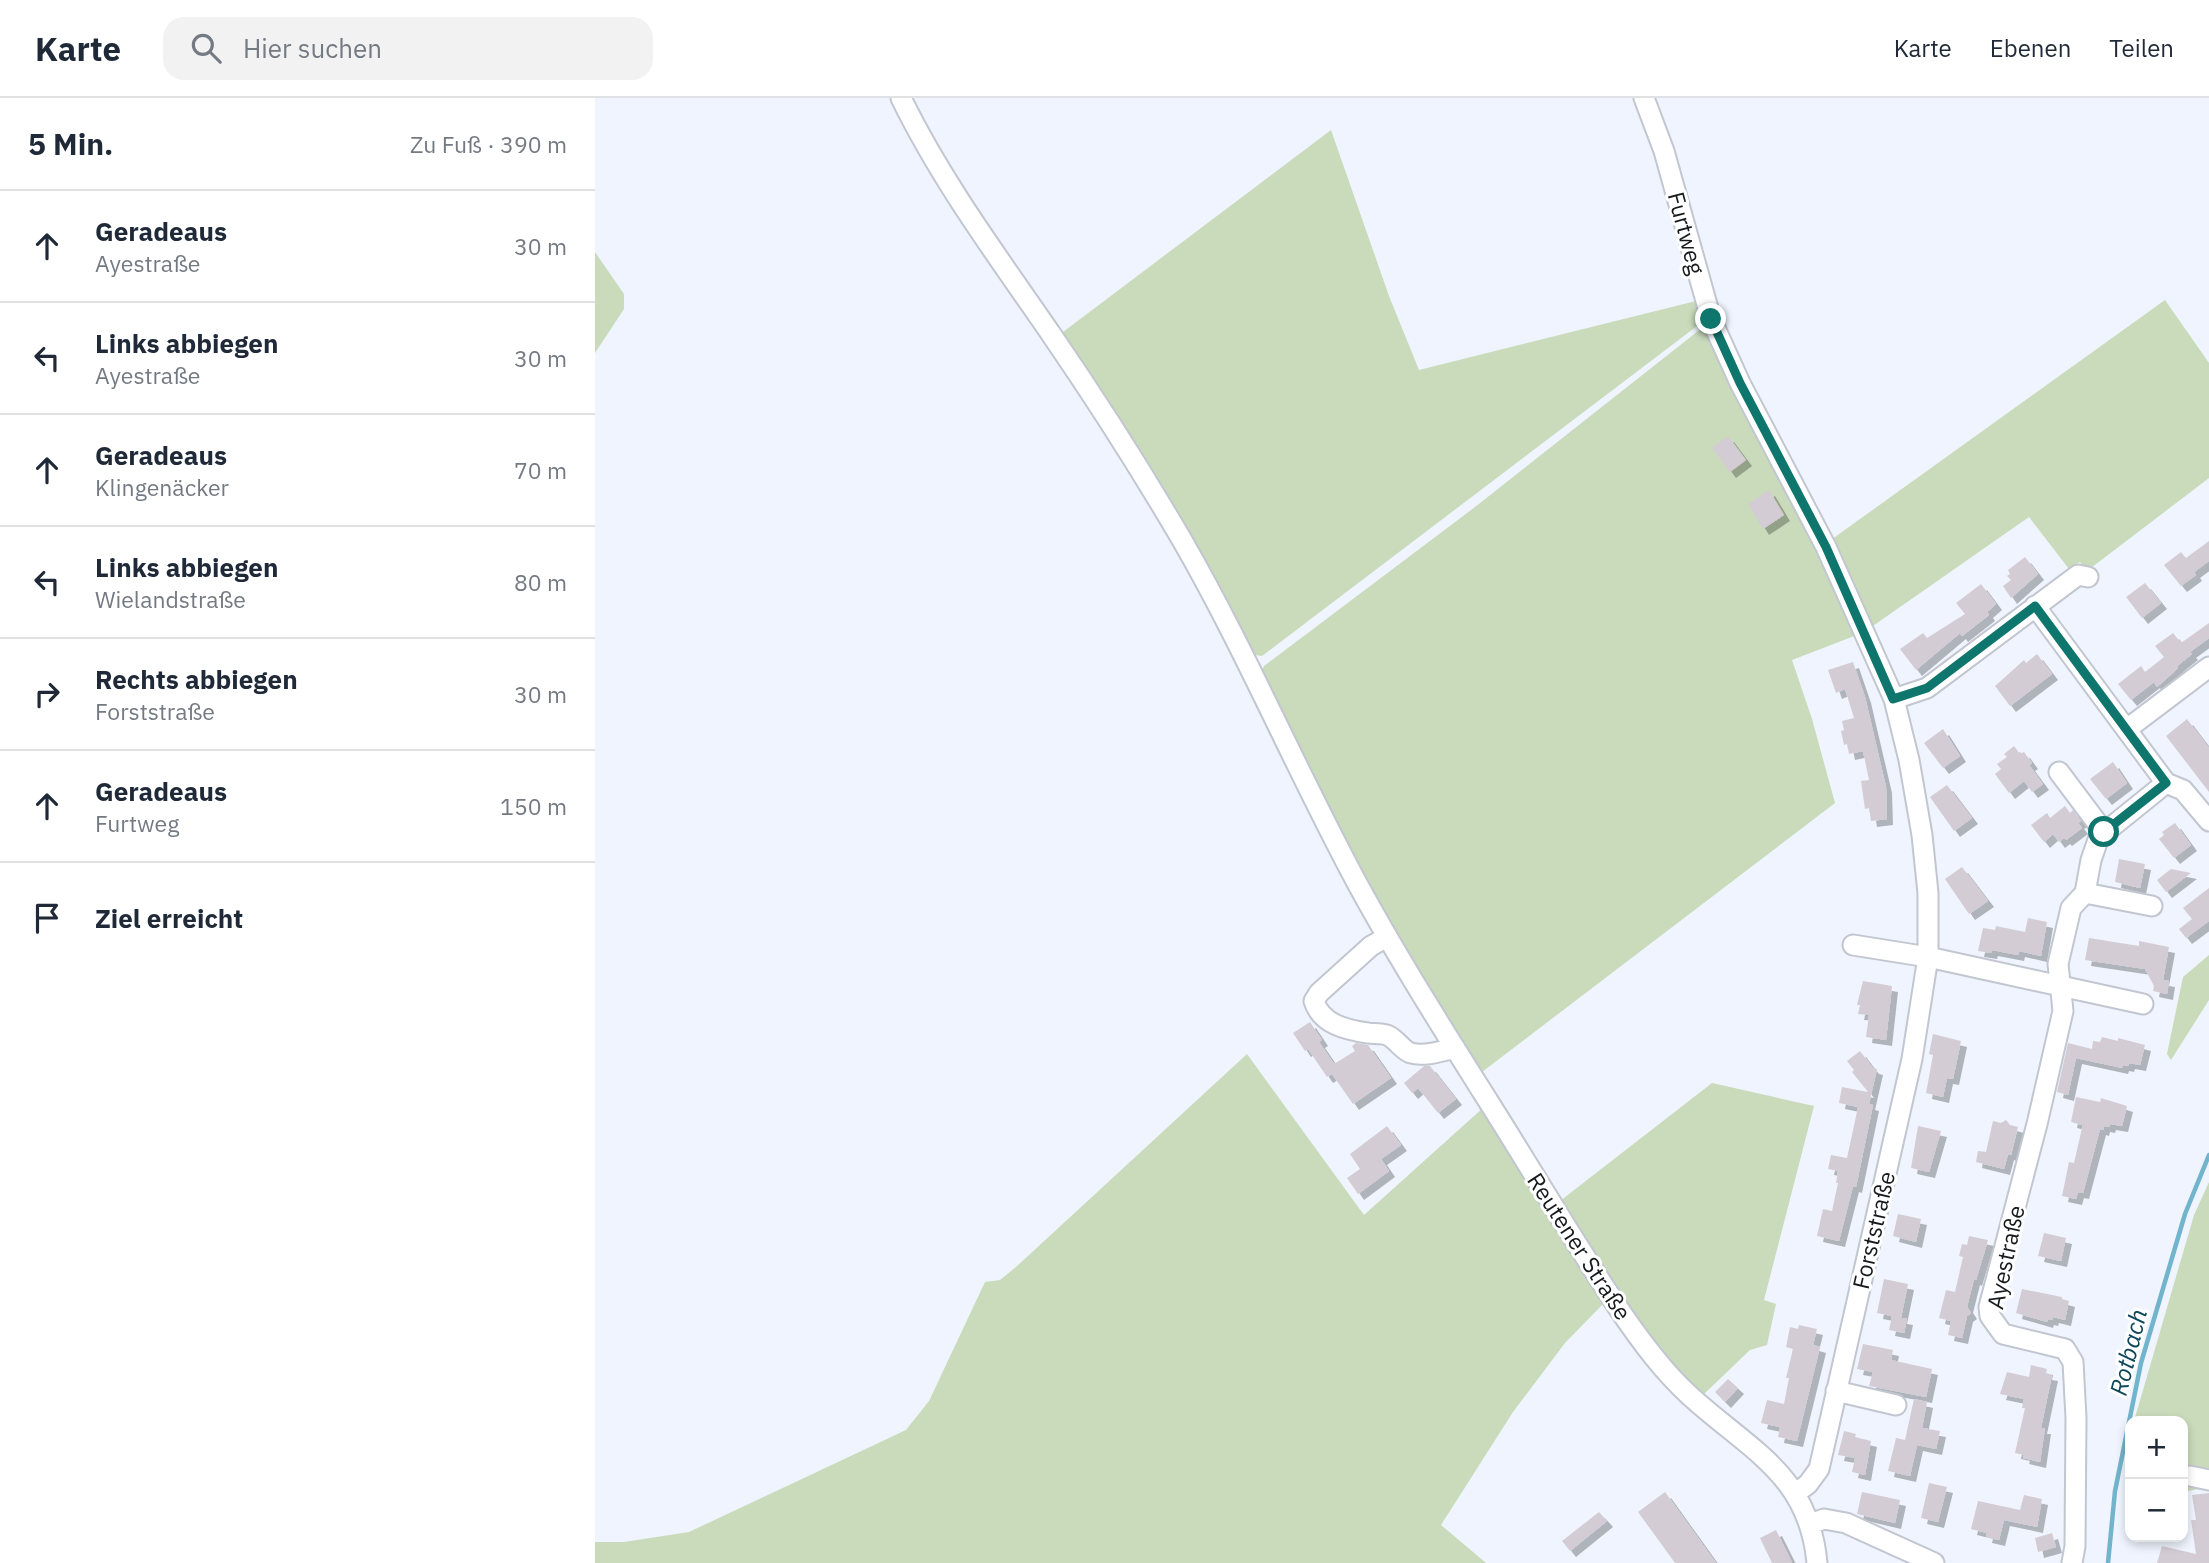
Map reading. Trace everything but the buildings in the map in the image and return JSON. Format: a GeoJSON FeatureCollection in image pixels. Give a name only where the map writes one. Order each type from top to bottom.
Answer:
{"type":"FeatureCollection","features":[{"type":"Feature","properties":{"kind":"street","name":"Reutener Straße"},"geometry":{"type":"LineString","coordinates":[[901,98],[936,164],[1145,477],[1193,560],[1356,881],[1455,1048],[1622,1313],[1657,1363],[1701,1406],[1777,1471],[1796,1493],[1810,1524],[1817,1563]]}},
{"type":"Feature","properties":{"kind":"street","name":"Furtweg"},"geometry":{"type":"LineString","coordinates":[[1644,98],[1664,151],[1711,319],[1740,383],[1826,547],[1864,629]]}},
{"type":"Feature","properties":{"kind":"street"},"geometry":{"type":"LineString","coordinates":[[1893,699],[1927,688],[2078,575],[2088,576]]}},
{"type":"Feature","properties":{"kind":"street"},"geometry":{"type":"LineString","coordinates":[[2035,606],[2166,783],[2183,790],[2209,821]]}},
{"type":"Feature","properties":{"kind":"street","name":"Forststraße"},"geometry":{"type":"LineString","coordinates":[[1796,1493],[1808,1484],[1819,1469],[1912,1059],[1928,957],[1927,893],[1922,835],[1909,760],[1893,699],[1864,629]]}},
{"type":"Feature","properties":{"kind":"street"},"geometry":{"type":"LineString","coordinates":[[2127,729],[2209,667]]}},
{"type":"Feature","properties":{"kind":"street"},"geometry":{"type":"LineString","coordinates":[[2059,772],[2104,832],[2166,783]]}},
{"type":"Feature","properties":{"kind":"street","name":"Ayestraße"},"geometry":{"type":"LineString","coordinates":[[2072,1563],[2076,1418],[2073,1362],[2065,1349],[2003,1334],[1990,1316],[1989,1307],[2037,1124],[2063,1011],[2058,964],[2071,908],[2085,893],[2097,841],[2104,832]]}},
{"type":"Feature","properties":{"kind":"street"},"geometry":{"type":"LineString","coordinates":[[2085,893],[2152,906]]}},
{"type":"Feature","properties":{"kind":"street"},"geometry":{"type":"LineString","coordinates":[[1387,937],[1371,947],[1319,993],[1314,1001],[1317,1011],[1324,1019],[1339,1026],[1365,1033],[1388,1035],[1410,1053],[1422,1054],[1455,1048]]}},
{"type":"Feature","properties":{"kind":"street"},"geometry":{"type":"LineString","coordinates":[[1853,945],[1928,957],[2143,1004]]}},
{"type":"Feature","properties":{"kind":"street"},"geometry":{"type":"LineString","coordinates":[[1836,1391],[1896,1405]]}},
{"type":"Feature","properties":{"kind":"street"},"geometry":{"type":"LineString","coordinates":[[1810,1524],[1824,1519],[1846,1523],[1934,1563]]}},
{"type":"Feature","properties":{"kind":"green space"},"geometry":{"type":"Polygon","coordinates":[[[1331,130],[1389,296],[1419,370],[1700,300],[1705,320],[1262,656],[1249,654],[1059,335],[1331,130]]]}},
{"type":"Feature","properties":{"kind":"green space"},"geometry":{"type":"Polygon","coordinates":[[[595,252],[624,294],[624,309],[595,353],[595,252]]]}},
{"type":"Feature","properties":{"kind":"green space"},"geometry":{"type":"Polygon","coordinates":[[[2165,300],[2209,363],[2209,478],[2087,571],[2080,562],[2069,569],[2029,517],[1870,628],[1828,542],[2165,300]]]}},
{"type":"Feature","properties":{"kind":"green space"},"geometry":{"type":"Polygon","coordinates":[[[1707,324],[1862,633],[1792,660],[1812,719],[1835,803],[1478,1075],[1362,878],[1260,675],[1264,666],[1475,507],[1707,324]]]}},
{"type":"Feature","properties":{"kind":"green space"},"geometry":{"type":"Polygon","coordinates":[[[2209,955],[2209,1000],[2171,1060],[2167,1054],[2183,977],[2209,955]]]}},
{"type":"Feature","properties":{"kind":"green space"},"geometry":{"type":"Polygon","coordinates":[[[1247,1054],[1364,1215],[1484,1107],[1607,1300],[1565,1343],[1513,1412],[1441,1525],[1486,1563],[595,1563],[595,1542],[624,1542],[689,1532],[906,1430],[929,1401],[985,1282],[1000,1280],[1016,1267],[1247,1054]]]}},
{"type":"Feature","properties":{"kind":"green space"},"geometry":{"type":"Polygon","coordinates":[[[1712,1083],[1814,1106],[1764,1300],[1776,1304],[1767,1345],[1750,1350],[1702,1396],[1680,1375],[1642,1328],[1560,1201],[1712,1083]]]}},
{"type":"Feature","properties":{"kind":"green space"},"geometry":{"type":"Polygon","coordinates":[[[2209,1182],[2209,1487],[2188,1491],[2188,1416],[2135,1416],[2194,1215],[2209,1182]]]}},
{"type":"Feature","properties":{"kind":"waterway","name":"Rotbach"},"geometry":{"type":"LineString","coordinates":[[2108,1563],[2115,1491],[2141,1363],[2185,1214],[2209,1155]]}},
{"type":"Feature","properties":{"kind":"route"},"geometry":{"type":"LineString","coordinates":[[1711,319],[1740,383],[1826,547],[1893,699],[1927,688],[2035,606],[2166,783],[2104,832]]}}]}
